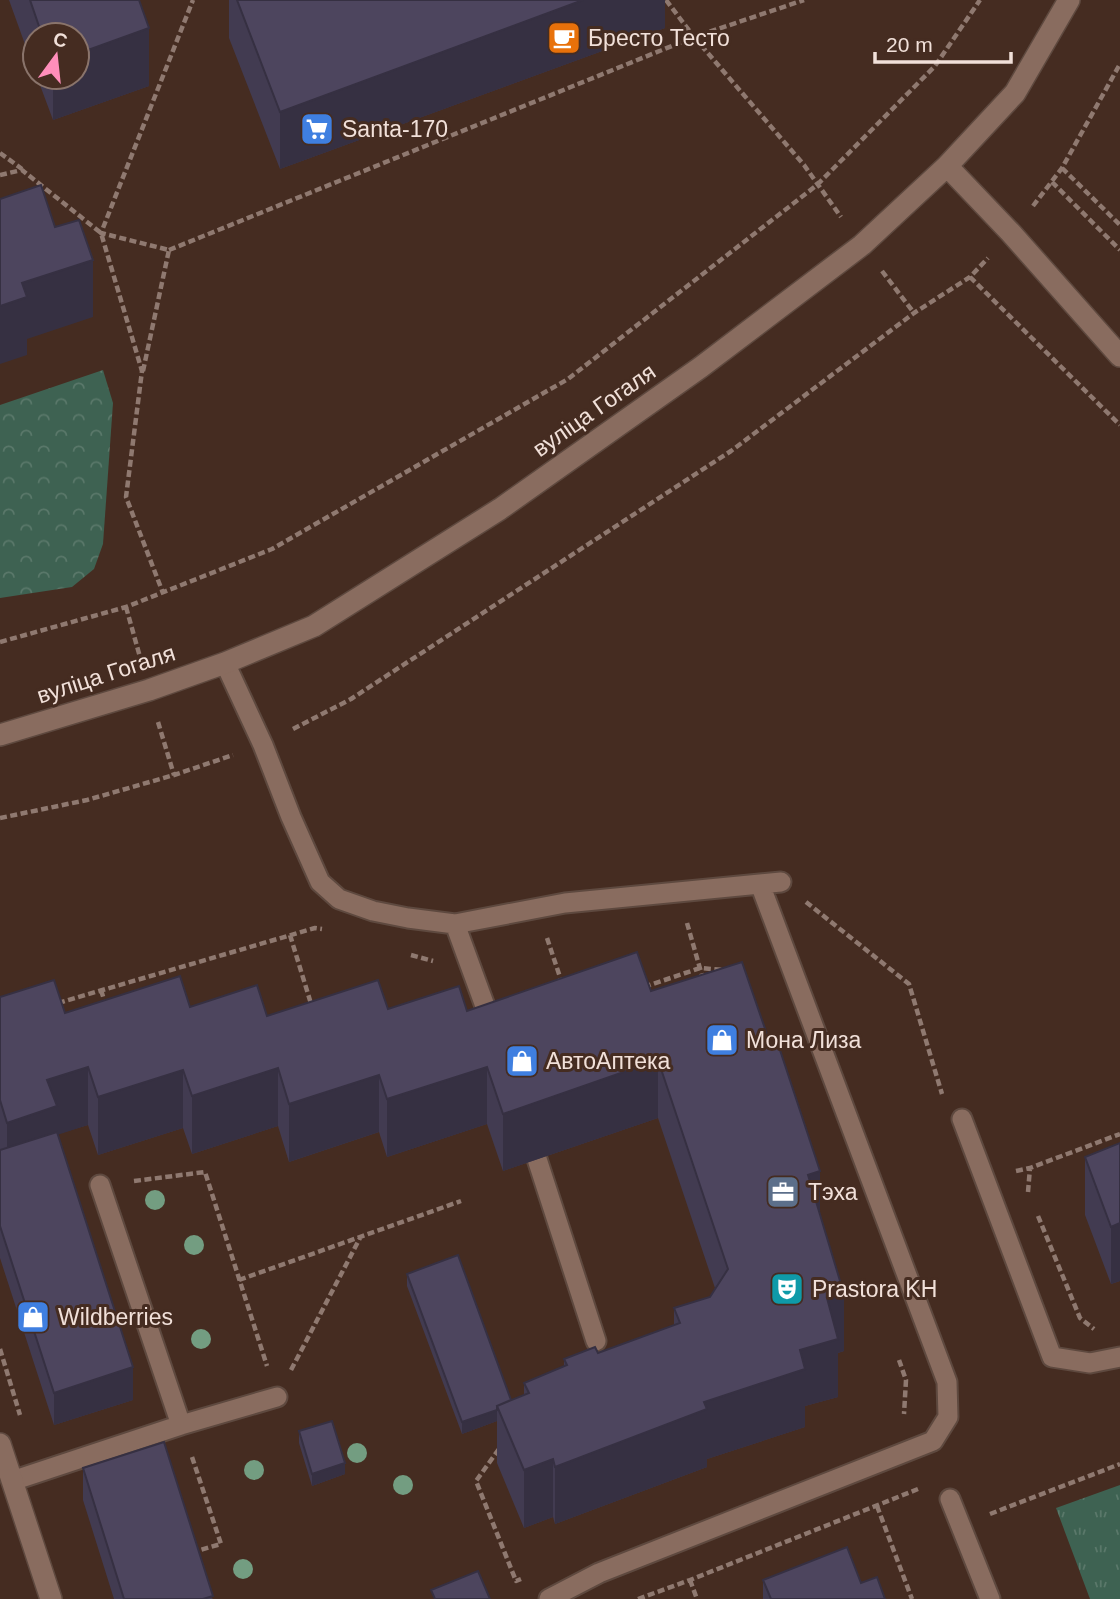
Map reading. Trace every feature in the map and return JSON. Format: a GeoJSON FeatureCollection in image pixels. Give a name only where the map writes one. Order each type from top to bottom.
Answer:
{"type":"FeatureCollection","features":[{"type":"Feature","properties":{"kind":"street","name":"вуліца Гогаля"},"geometry":{"type":"LineString","coordinates":[[0,735],[149,690],[225,663],[314,626],[500,509],[701,367],[851,253],[947,166],[1015,93],[1069,0]]}},
{"type":"Feature","properties":{"kind":"street"},"geometry":{"type":"LineString","coordinates":[[947,166],[1011,233],[1120,356]]}},
{"type":"Feature","properties":{"kind":"street"},"geometry":{"type":"LineString","coordinates":[[0,1444],[51,1599]]}},
{"type":"Feature","properties":{"kind":"lane"},"geometry":{"type":"LineString","coordinates":[[225,663],[263,745],[320,883],[339,899],[373,911],[455,924],[565,903],[781,882]]}},
{"type":"Feature","properties":{"kind":"lane"},"geometry":{"type":"LineString","coordinates":[[549,1599],[569,1594],[598,1573],[933,1441],[948,1417],[947,1382],[760,884]]}},
{"type":"Feature","properties":{"kind":"lane"},"geometry":{"type":"LineString","coordinates":[[455,924],[500,1046]]}},
{"type":"Feature","properties":{"kind":"lane"},"geometry":{"type":"LineString","coordinates":[[962,1119],[1052,1357],[1090,1363],[1120,1357]]}},
{"type":"Feature","properties":{"kind":"lane"},"geometry":{"type":"LineString","coordinates":[[537,1159],[596,1341]]}},
{"type":"Feature","properties":{"kind":"lane"},"geometry":{"type":"LineString","coordinates":[[100,1185],[181,1425]]}},
{"type":"Feature","properties":{"kind":"lane"},"geometry":{"type":"LineString","coordinates":[[12,1481],[181,1425],[276,1397]]}},
{"type":"Feature","properties":{"kind":"lane"},"geometry":{"type":"LineString","coordinates":[[950,1499],[990,1599]]}},
{"type":"Feature","properties":{"kind":"path"},"geometry":{"type":"LineString","coordinates":[[142,372],[101,233],[193,0]]}},
{"type":"Feature","properties":{"kind":"path"},"geometry":{"type":"LineString","coordinates":[[666,0],[817,185]]}},
{"type":"Feature","properties":{"kind":"path"},"geometry":{"type":"LineString","coordinates":[[0,153],[101,233],[169,250],[694,37],[804,0]]}},
{"type":"Feature","properties":{"kind":"path"},"geometry":{"type":"LineString","coordinates":[[0,642],[126,607],[272,549],[568,379],[817,185],[935,66],[980,0]]}},
{"type":"Feature","properties":{"kind":"path"},"geometry":{"type":"LineString","coordinates":[[0,818],[87,800],[263,745],[351,699],[731,451],[914,313],[970,277],[1011,233],[1062,168],[1120,64]]}},
{"type":"Feature","properties":{"kind":"path"},"geometry":{"type":"LineString","coordinates":[[1062,168],[1120,225]]}},
{"type":"Feature","properties":{"kind":"path"},"geometry":{"type":"LineString","coordinates":[[0,175],[22,170]]}},
{"type":"Feature","properties":{"kind":"path"},"geometry":{"type":"LineString","coordinates":[[1052,182],[1120,250]]}},
{"type":"Feature","properties":{"kind":"path"},"geometry":{"type":"LineString","coordinates":[[163,593],[126,497],[142,372],[169,250]]}},
{"type":"Feature","properties":{"kind":"path"},"geometry":{"type":"LineString","coordinates":[[970,277],[1120,425]]}},
{"type":"Feature","properties":{"kind":"path"},"geometry":{"type":"LineString","coordinates":[[126,607],[143,668]]}},
{"type":"Feature","properties":{"kind":"path"},"geometry":{"type":"LineString","coordinates":[[158,720],[174,775]]}},
{"type":"Feature","properties":{"kind":"path"},"geometry":{"type":"LineString","coordinates":[[781,882],[909,984],[943,1098],[962,1119]]}},
{"type":"Feature","properties":{"kind":"path"},"geometry":{"type":"LineString","coordinates":[[678,892],[704,980]]}},
{"type":"Feature","properties":{"kind":"path"},"geometry":{"type":"LineString","coordinates":[[537,908],[563,985]]}},
{"type":"Feature","properties":{"kind":"path"},"geometry":{"type":"LineString","coordinates":[[50,1005],[315,928],[328,931]]}},
{"type":"Feature","properties":{"kind":"path"},"geometry":{"type":"LineString","coordinates":[[290,935],[314,1015]]}},
{"type":"Feature","properties":{"kind":"path"},"geometry":{"type":"LineString","coordinates":[[406,953],[445,964]]}},
{"type":"Feature","properties":{"kind":"path"},"geometry":{"type":"LineString","coordinates":[[636,990],[699,968],[724,971]]}},
{"type":"Feature","properties":{"kind":"path"},"geometry":{"type":"LineString","coordinates":[[101,990],[109,1015]]}},
{"type":"Feature","properties":{"kind":"path"},"geometry":{"type":"LineString","coordinates":[[985,1178],[1030,1168],[1120,1134]]}},
{"type":"Feature","properties":{"kind":"path"},"geometry":{"type":"LineString","coordinates":[[1030,1168],[1028,1192],[1080,1318],[1102,1336]]}},
{"type":"Feature","properties":{"kind":"path"},"geometry":{"type":"LineString","coordinates":[[100,1185],[205,1172],[276,1397]]}},
{"type":"Feature","properties":{"kind":"path"},"geometry":{"type":"LineString","coordinates":[[239,1280],[461,1202]]}},
{"type":"Feature","properties":{"kind":"path"},"geometry":{"type":"LineString","coordinates":[[276,1397],[360,1237]]}},
{"type":"Feature","properties":{"kind":"path"},"geometry":{"type":"LineString","coordinates":[[898,1422],[904,1414],[933,1441]]}},
{"type":"Feature","properties":{"kind":"path"},"geometry":{"type":"LineString","coordinates":[[181,1425],[221,1544],[189,1554]]}},
{"type":"Feature","properties":{"kind":"path"},"geometry":{"type":"LineString","coordinates":[[506,1439],[477,1481],[516,1581],[528,1576]]}},
{"type":"Feature","properties":{"kind":"path"},"geometry":{"type":"LineString","coordinates":[[988,1515],[1120,1464]]}},
{"type":"Feature","properties":{"kind":"path"},"geometry":{"type":"LineString","coordinates":[[638,1599],[926,1486]]}},
{"type":"Feature","properties":{"kind":"path"},"geometry":{"type":"LineString","coordinates":[[877,1506],[912,1599]]}},
{"type":"Feature","properties":{"kind":"path"},"geometry":{"type":"LineString","coordinates":[[690,1580],[697,1599]]}},
{"type":"Feature","properties":{"kind":"green space"},"geometry":{"type":"Polygon","coordinates":[[[103,370],[113,403],[103,544],[94,569],[72,587],[0,598],[0,405],[103,370]]]}},
{"type":"Feature","properties":{"kind":"green space"},"geometry":{"type":"Polygon","coordinates":[[[1120,1485],[1120,1599],[1090,1599],[1056,1508],[1120,1485]]]}},
{"type":"Feature","properties":{"kind":"building"},"geometry":{"type":"Polygon","coordinates":[[[30,0],[139,0],[149,28],[91,49],[91,21],[37,21],[30,0]]]}},
{"type":"Feature","properties":{"kind":"building"},"geometry":{"type":"Polygon","coordinates":[[[237,0],[583,0],[280,112],[237,0]]]}},
{"type":"Feature","properties":{"kind":"building"},"geometry":{"type":"Polygon","coordinates":[[[41,185],[55,227],[79,220],[93,260],[22,283],[27,297],[0,306],[0,199],[41,185]]]}},
{"type":"Feature","properties":{"kind":"building"},"geometry":{"type":"Polygon","coordinates":[[[637,952],[651,991],[742,962],[771,1046],[778,1044],[820,1171],[808,1175],[844,1294],[827,1298],[838,1339],[800,1350],[805,1369],[704,1402],[707,1409],[555,1467],[553,1459],[524,1470],[497,1406],[529,1393],[524,1383],[567,1365],[564,1359],[595,1347],[598,1353],[680,1323],[674,1308],[710,1297],[728,1269],[658,1060],[503,1114],[487,1067],[387,1099],[379,1075],[289,1104],[278,1068],[192,1096],[183,1070],[98,1097],[88,1067],[47,1080],[57,1106],[7,1123],[0,1100],[0,997],[54,980],[65,1013],[180,976],[190,1007],[257,985],[267,1016],[378,980],[388,1009],[459,986],[467,1011],[637,952]]]}},
{"type":"Feature","properties":{"kind":"building"},"geometry":{"type":"Polygon","coordinates":[[[57,1132],[133,1367],[54,1393],[0,1226],[0,1150],[57,1132]]]}},
{"type":"Feature","properties":{"kind":"building"},"geometry":{"type":"Polygon","coordinates":[[[1120,1143],[1120,1223],[1111,1227],[1085,1157],[1120,1143]]]}},
{"type":"Feature","properties":{"kind":"building"},"geometry":{"type":"Polygon","coordinates":[[[458,1255],[511,1400],[497,1406],[497,1410],[462,1422],[407,1274],[458,1255]]]}},
{"type":"Feature","properties":{"kind":"building"},"geometry":{"type":"Polygon","coordinates":[[[332,1421],[345,1463],[312,1474],[299,1431],[332,1421]]]}},
{"type":"Feature","properties":{"kind":"building"},"geometry":{"type":"Polygon","coordinates":[[[164,1442],[213,1596],[203,1599],[124,1599],[83,1468],[164,1442]]]}},
{"type":"Feature","properties":{"kind":"building"},"geometry":{"type":"Polygon","coordinates":[[[847,1547],[861,1583],[877,1577],[885,1599],[771,1599],[763,1580],[847,1547]]]}},
{"type":"Feature","properties":{"kind":"building"},"geometry":{"type":"Polygon","coordinates":[[[478,1571],[490,1599],[435,1599],[431,1590],[478,1571]]]}},
{"type":"Feature","properties":{"kind":"place","name":"Бресто Тесто"},"geometry":{"type":"Point","coordinates":[564,38]}},
{"type":"Feature","properties":{"kind":"place","name":"Santa-170"},"geometry":{"type":"Point","coordinates":[317,129]}},
{"type":"Feature","properties":{"kind":"place","name":"Мона Лиза"},"geometry":{"type":"Point","coordinates":[722,1040]}},
{"type":"Feature","properties":{"kind":"place","name":"АвтоАптека"},"geometry":{"type":"Point","coordinates":[522,1061]}},
{"type":"Feature","properties":{"kind":"place","name":"Тэха"},"geometry":{"type":"Point","coordinates":[783,1192]}},
{"type":"Feature","properties":{"kind":"place","name":"Prastora KH"},"geometry":{"type":"Point","coordinates":[787,1289]}},
{"type":"Feature","properties":{"kind":"place","name":"Wildberries"},"geometry":{"type":"Point","coordinates":[33,1317]}}]}
